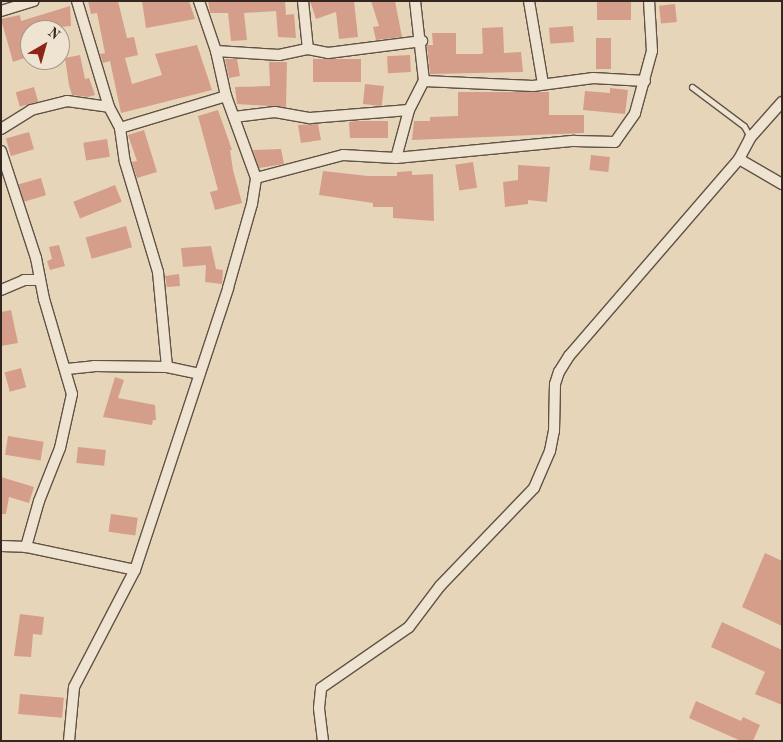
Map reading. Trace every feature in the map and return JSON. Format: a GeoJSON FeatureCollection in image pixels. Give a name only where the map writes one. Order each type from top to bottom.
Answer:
{"type":"FeatureCollection","features":[{"type":"Feature","properties":{"kind":"street"},"geometry":{"type":"LineString","coordinates":[[1,10],[33,1]]}},
{"type":"Feature","properties":{"kind":"street"},"geometry":{"type":"LineString","coordinates":[[77,1],[110,107],[120,128],[124,162],[158,272],[167,367]]}},
{"type":"Feature","properties":{"kind":"street"},"geometry":{"type":"LineString","coordinates":[[69,741],[74,687],[135,570],[228,288],[252,204],[256,178],[226,96],[216,50],[199,1]]}},
{"type":"Feature","properties":{"kind":"street"},"geometry":{"type":"LineString","coordinates":[[303,1],[308,49]]}},
{"type":"Feature","properties":{"kind":"street"},"geometry":{"type":"LineString","coordinates":[[396,158],[409,110],[424,81],[422,41],[415,1]]}},
{"type":"Feature","properties":{"kind":"street"},"geometry":{"type":"LineString","coordinates":[[529,1],[543,84]]}},
{"type":"Feature","properties":{"kind":"street"},"geometry":{"type":"LineString","coordinates":[[256,178],[343,156],[396,158],[574,141],[615,142],[635,112],[645,81],[652,51],[649,1]]}},
{"type":"Feature","properties":{"kind":"street"},"geometry":{"type":"LineString","coordinates":[[216,50],[279,55],[308,49],[328,53],[422,41]]}},
{"type":"Feature","properties":{"kind":"street"},"geometry":{"type":"LineString","coordinates":[[424,81],[533,86],[592,78],[645,81]]}},
{"type":"Feature","properties":{"kind":"street"},"geometry":{"type":"LineString","coordinates":[[120,128],[226,96]]}},
{"type":"Feature","properties":{"kind":"street"},"geometry":{"type":"LineString","coordinates":[[323,741],[319,708],[320,688],[409,627],[440,586],[534,488],[550,451],[559,372],[569,356],[739,159],[750,138],[782,102]]}},
{"type":"Feature","properties":{"kind":"street"},"geometry":{"type":"LineString","coordinates":[[1,129],[31,110],[59,103],[110,107]]}},
{"type":"Feature","properties":{"kind":"street"},"geometry":{"type":"LineString","coordinates":[[234,116],[274,112],[310,118],[409,110]]}},
{"type":"Feature","properties":{"kind":"street"},"geometry":{"type":"LineString","coordinates":[[1,152],[4,168],[36,258],[40,280],[67,369],[72,394],[67,425],[26,547]]}},
{"type":"Feature","properties":{"kind":"street"},"geometry":{"type":"LineString","coordinates":[[739,159],[782,184]]}},
{"type":"Feature","properties":{"kind":"street"},"geometry":{"type":"LineString","coordinates":[[1,290],[24,280],[40,280]]}},
{"type":"Feature","properties":{"kind":"street"},"geometry":{"type":"LineString","coordinates":[[67,369],[94,366],[167,367],[199,374]]}},
{"type":"Feature","properties":{"kind":"street"},"geometry":{"type":"LineString","coordinates":[[1,546],[26,547],[135,570]]}},
{"type":"Feature","properties":{"kind":"lane"},"geometry":{"type":"LineString","coordinates":[[692,87],[744,126],[750,138]]}},
{"type":"Feature","properties":{"kind":"building"},"geometry":{"type":"Polygon","coordinates":[[[88,1],[118,1],[127,38],[134,37],[138,55],[125,58],[132,84],[162,75],[155,54],[197,45],[212,90],[121,113],[110,61],[103,63],[100,54],[105,53],[97,13],[91,14],[88,1]]]}},
{"type":"Feature","properties":{"kind":"building"},"geometry":{"type":"Polygon","coordinates":[[[142,1],[189,1],[195,19],[146,28],[142,1]]]}},
{"type":"Feature","properties":{"kind":"building"},"geometry":{"type":"Polygon","coordinates":[[[208,1],[285,1],[286,15],[294,14],[296,38],[278,37],[276,11],[244,13],[247,40],[231,41],[228,13],[210,13],[208,1]]]}},
{"type":"Feature","properties":{"kind":"building"},"geometry":{"type":"Polygon","coordinates":[[[310,1],[354,1],[358,37],[339,39],[336,12],[316,19],[310,1]]]}},
{"type":"Feature","properties":{"kind":"building"},"geometry":{"type":"Polygon","coordinates":[[[371,1],[395,1],[402,37],[376,40],[373,27],[379,26],[371,1]]]}},
{"type":"Feature","properties":{"kind":"building"},"geometry":{"type":"Polygon","coordinates":[[[597,1],[631,1],[631,20],[597,20],[597,1]]]}},
{"type":"Feature","properties":{"kind":"building"},"geometry":{"type":"Polygon","coordinates":[[[675,4],[677,22],[661,24],[659,6],[675,4]]]}},
{"type":"Feature","properties":{"kind":"building"},"geometry":{"type":"Polygon","coordinates":[[[70,6],[71,26],[70,20],[24,20],[70,6]]]}},
{"type":"Feature","properties":{"kind":"building"},"geometry":{"type":"Polygon","coordinates":[[[20,15],[20,60],[13,62],[1,19],[20,15]]]}},
{"type":"Feature","properties":{"kind":"building"},"geometry":{"type":"Polygon","coordinates":[[[573,26],[574,42],[550,44],[549,28],[573,26]]]}},
{"type":"Feature","properties":{"kind":"building"},"geometry":{"type":"Polygon","coordinates":[[[503,27],[504,53],[521,52],[523,72],[430,74],[427,45],[433,45],[432,33],[456,33],[456,54],[481,54],[483,53],[482,28],[503,27]]]}},
{"type":"Feature","properties":{"kind":"building"},"geometry":{"type":"Polygon","coordinates":[[[596,38],[611,38],[611,69],[596,69],[596,38]]]}},
{"type":"Feature","properties":{"kind":"building"},"geometry":{"type":"Polygon","coordinates":[[[80,55],[85,79],[89,78],[95,95],[88,97],[72,95],[67,70],[70,70],[70,57],[80,55]]]}},
{"type":"Feature","properties":{"kind":"building"},"geometry":{"type":"Polygon","coordinates":[[[410,55],[411,72],[388,73],[387,56],[410,55]]]}},
{"type":"Feature","properties":{"kind":"building"},"geometry":{"type":"Polygon","coordinates":[[[225,59],[237,59],[240,76],[229,78],[225,59]]]}},
{"type":"Feature","properties":{"kind":"building"},"geometry":{"type":"Polygon","coordinates":[[[313,59],[361,59],[361,82],[313,82],[313,59]]]}},
{"type":"Feature","properties":{"kind":"building"},"geometry":{"type":"Polygon","coordinates":[[[269,62],[287,62],[286,107],[237,104],[235,87],[270,86],[269,62]]]}},
{"type":"Feature","properties":{"kind":"building"},"geometry":{"type":"Polygon","coordinates":[[[365,84],[384,86],[382,106],[363,104],[365,84]]]}},
{"type":"Feature","properties":{"kind":"building"},"geometry":{"type":"Polygon","coordinates":[[[34,87],[38,101],[20,107],[16,92],[34,87]]]}},
{"type":"Feature","properties":{"kind":"building"},"geometry":{"type":"Polygon","coordinates":[[[610,88],[628,90],[625,114],[583,110],[585,91],[610,93],[610,88]]]}},
{"type":"Feature","properties":{"kind":"building"},"geometry":{"type":"Polygon","coordinates":[[[458,92],[549,92],[549,115],[584,115],[584,133],[412,140],[414,121],[430,121],[430,117],[458,116],[458,92]]]}},
{"type":"Feature","properties":{"kind":"building"},"geometry":{"type":"Polygon","coordinates":[[[218,110],[232,150],[230,150],[233,170],[242,203],[215,210],[210,192],[218,190],[198,116],[218,110]]]}},
{"type":"Feature","properties":{"kind":"building"},"geometry":{"type":"Polygon","coordinates":[[[388,121],[388,138],[350,138],[349,122],[388,121]]]}},
{"type":"Feature","properties":{"kind":"building"},"geometry":{"type":"Polygon","coordinates":[[[318,124],[321,140],[301,143],[298,125],[318,124]]]}},
{"type":"Feature","properties":{"kind":"building"},"geometry":{"type":"Polygon","coordinates":[[[144,130],[157,172],[137,178],[132,162],[137,161],[128,135],[144,130]]]}},
{"type":"Feature","properties":{"kind":"building"},"geometry":{"type":"Polygon","coordinates":[[[29,132],[34,149],[11,156],[6,139],[29,132]]]}},
{"type":"Feature","properties":{"kind":"building"},"geometry":{"type":"Polygon","coordinates":[[[107,139],[110,157],[86,161],[83,143],[107,139]]]}},
{"type":"Feature","properties":{"kind":"building"},"geometry":{"type":"Polygon","coordinates":[[[281,149],[284,164],[259,168],[253,150],[281,149]]]}},
{"type":"Feature","properties":{"kind":"building"},"geometry":{"type":"Polygon","coordinates":[[[591,155],[610,157],[608,172],[589,170],[591,155]]]}},
{"type":"Feature","properties":{"kind":"building"},"geometry":{"type":"Polygon","coordinates":[[[473,162],[477,188],[459,190],[455,165],[473,162]]]}},
{"type":"Feature","properties":{"kind":"building"},"geometry":{"type":"Polygon","coordinates":[[[518,165],[550,167],[547,202],[528,200],[528,204],[505,207],[503,182],[518,180],[518,165]]]}},
{"type":"Feature","properties":{"kind":"building"},"geometry":{"type":"Polygon","coordinates":[[[323,171],[368,176],[397,176],[397,172],[412,171],[412,175],[433,174],[434,221],[393,218],[393,207],[373,207],[373,203],[319,195],[323,171]]]}},
{"type":"Feature","properties":{"kind":"building"},"geometry":{"type":"Polygon","coordinates":[[[41,178],[46,195],[24,202],[19,184],[41,178]]]}},
{"type":"Feature","properties":{"kind":"building"},"geometry":{"type":"Polygon","coordinates":[[[115,185],[122,202],[80,219],[73,202],[115,185]]]}},
{"type":"Feature","properties":{"kind":"building"},"geometry":{"type":"Polygon","coordinates":[[[126,226],[132,247],[92,259],[86,238],[126,226]]]}},
{"type":"Feature","properties":{"kind":"building"},"geometry":{"type":"Polygon","coordinates":[[[59,245],[65,266],[50,270],[47,261],[52,259],[49,247],[59,245]]]}},
{"type":"Feature","properties":{"kind":"building"},"geometry":{"type":"Polygon","coordinates":[[[211,246],[216,269],[223,270],[222,284],[205,282],[206,265],[183,267],[181,248],[211,246]]]}},
{"type":"Feature","properties":{"kind":"building"},"geometry":{"type":"Polygon","coordinates":[[[179,274],[180,286],[167,287],[165,276],[179,274]]]}},
{"type":"Feature","properties":{"kind":"building"},"geometry":{"type":"Polygon","coordinates":[[[11,310],[18,343],[1,346],[1,312],[11,310]]]}},
{"type":"Feature","properties":{"kind":"building"},"geometry":{"type":"Polygon","coordinates":[[[21,368],[26,387],[10,392],[5,372],[21,368]]]}},
{"type":"Feature","properties":{"kind":"building"},"geometry":{"type":"Polygon","coordinates":[[[115,377],[124,380],[118,398],[155,405],[156,420],[153,420],[152,425],[103,417],[115,377]]]}},
{"type":"Feature","properties":{"kind":"building"},"geometry":{"type":"Polygon","coordinates":[[[8,436],[44,442],[41,460],[5,455],[8,436]]]}},
{"type":"Feature","properties":{"kind":"building"},"geometry":{"type":"Polygon","coordinates":[[[78,447],[106,450],[104,466],[76,463],[78,447]]]}},
{"type":"Feature","properties":{"kind":"building"},"geometry":{"type":"Polygon","coordinates":[[[1,477],[34,487],[29,503],[9,497],[6,514],[1,514],[1,477]]]}},
{"type":"Feature","properties":{"kind":"building"},"geometry":{"type":"Polygon","coordinates":[[[111,514],[138,518],[135,536],[108,532],[111,514]]]}},
{"type":"Feature","properties":{"kind":"building"},"geometry":{"type":"Polygon","coordinates":[[[765,553],[782,561],[782,626],[742,607],[765,553]]]}},
{"type":"Feature","properties":{"kind":"building"},"geometry":{"type":"Polygon","coordinates":[[[20,614],[44,617],[42,635],[33,634],[31,657],[14,656],[20,614]]]}},
{"type":"Feature","properties":{"kind":"building"},"geometry":{"type":"Polygon","coordinates":[[[722,622],[782,650],[782,705],[755,694],[765,672],[711,647],[722,622]]]}},
{"type":"Feature","properties":{"kind":"building"},"geometry":{"type":"Polygon","coordinates":[[[20,694],[64,698],[62,718],[18,714],[20,694]]]}},
{"type":"Feature","properties":{"kind":"building"},"geometry":{"type":"Polygon","coordinates":[[[696,701],[741,721],[743,717],[760,725],[753,741],[741,741],[689,718],[696,701]]]}}]}
